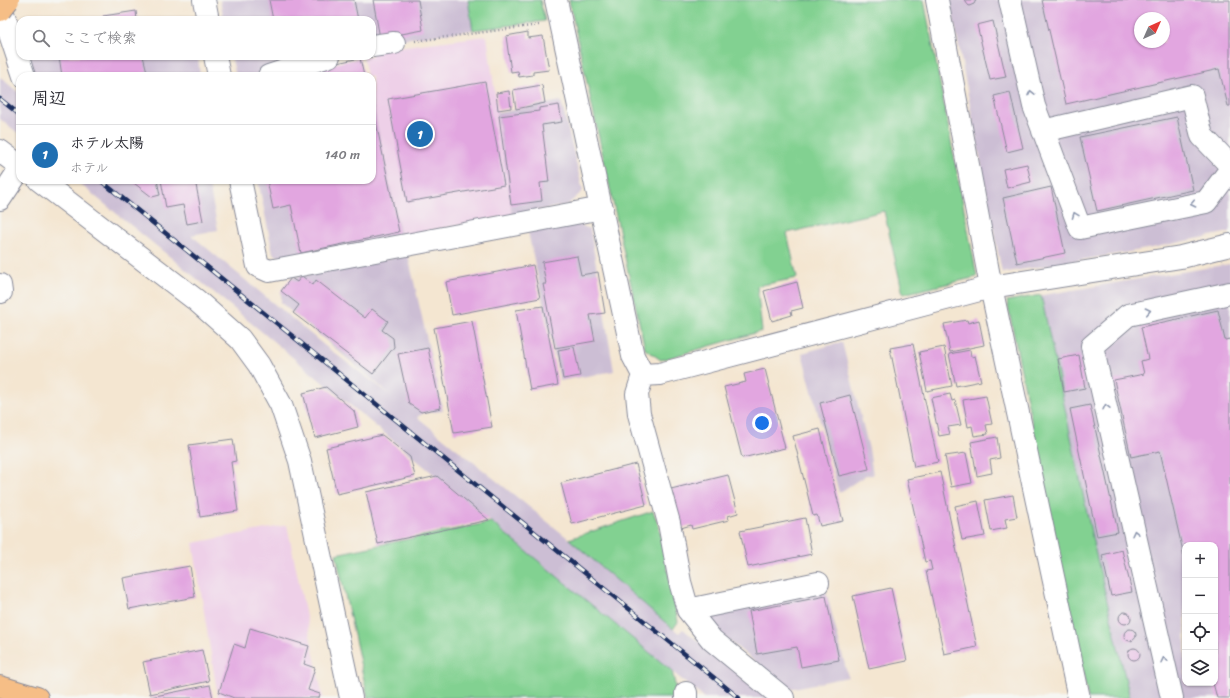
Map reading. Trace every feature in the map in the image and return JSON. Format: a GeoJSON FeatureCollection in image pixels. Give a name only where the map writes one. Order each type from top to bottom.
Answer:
{"type":"FeatureCollection","features":[{"type":"Feature","properties":{"kind":"main road"},"geometry":{"type":"LineString","coordinates":[[0,10],[8,0]]}},
{"type":"Feature","properties":{"kind":"main road"},"geometry":{"type":"LineString","coordinates":[[0,687],[37,698]]}},
{"type":"Feature","properties":{"kind":"street"},"geometry":{"type":"LineString","coordinates":[[204,0],[207,16]]}},
{"type":"Feature","properties":{"kind":"street"},"geometry":{"type":"LineString","coordinates":[[556,0],[633,356],[643,375],[637,394],[640,414],[669,523],[680,582],[688,610],[712,640],[783,698]]}},
{"type":"Feature","properties":{"kind":"street"},"geometry":{"type":"LineString","coordinates":[[937,0],[991,287],[1078,698]]}},
{"type":"Feature","properties":{"kind":"street"},"geometry":{"type":"LineString","coordinates":[[1010,0],[1034,106],[1080,228],[1206,202],[1230,170]]}},
{"type":"Feature","properties":{"kind":"street"},"geometry":{"type":"LineString","coordinates":[[0,4],[16,52]]}},
{"type":"Feature","properties":{"kind":"street"},"geometry":{"type":"LineString","coordinates":[[376,45],[394,43]]}},
{"type":"Feature","properties":{"kind":"street"},"geometry":{"type":"LineString","coordinates":[[19,60],[23,72]]}},
{"type":"Feature","properties":{"kind":"street"},"geometry":{"type":"LineString","coordinates":[[216,60],[218,72]]}},
{"type":"Feature","properties":{"kind":"street"},"geometry":{"type":"LineString","coordinates":[[281,72],[317,60]]}},
{"type":"Feature","properties":{"kind":"street"},"geometry":{"type":"LineString","coordinates":[[1043,131],[1192,96],[1202,136],[1230,165]]}},
{"type":"Feature","properties":{"kind":"street"},"geometry":{"type":"LineString","coordinates":[[0,151],[16,163]]}},
{"type":"Feature","properties":{"kind":"street"},"geometry":{"type":"LineString","coordinates":[[0,199],[16,175]]}},
{"type":"Feature","properties":{"kind":"street"},"geometry":{"type":"LineString","coordinates":[[44,184],[196,300],[240,339],[259,365],[281,406],[300,461],[351,698]]}},
{"type":"Feature","properties":{"kind":"street"},"geometry":{"type":"LineString","coordinates":[[241,184],[258,266],[269,271],[602,208]]}},
{"type":"Feature","properties":{"kind":"street"},"geometry":{"type":"LineString","coordinates":[[643,375],[660,374],[991,287],[1181,257],[1230,246]]}},
{"type":"Feature","properties":{"kind":"street"},"geometry":{"type":"LineString","coordinates":[[1172,698],[1092,346],[1128,315],[1230,292]]}},
{"type":"Feature","properties":{"kind":"street"},"geometry":{"type":"LineString","coordinates":[[688,610],[818,584]]}},
{"type":"Feature","properties":{"kind":"path"},"geometry":{"type":"LineString","coordinates":[[394,43],[561,22]]}},
{"type":"Feature","properties":{"kind":"shaded area"},"geometry":{"type":"Polygon","coordinates":[[[220,0],[468,0],[473,30],[376,42],[376,16],[223,16],[220,0]]]}},
{"type":"Feature","properties":{"kind":"shaded area"},"geometry":{"type":"Polygon","coordinates":[[[950,0],[1230,0],[1230,232],[1147,249],[1002,273],[950,0]]]}},
{"type":"Feature","properties":{"kind":"shaded area"},"geometry":{"type":"Polygon","coordinates":[[[487,36],[512,215],[401,236],[376,119],[376,72],[366,72],[364,60],[376,60],[376,50],[487,36]]]}},
{"type":"Feature","properties":{"kind":"shaded area"},"geometry":{"type":"Polygon","coordinates":[[[29,60],[198,60],[200,72],[33,72],[29,60]]]}},
{"type":"Feature","properties":{"kind":"shaded area"},"geometry":{"type":"Polygon","coordinates":[[[232,60],[299,60],[265,72],[235,72],[232,60]]]}},
{"type":"Feature","properties":{"kind":"shaded area"},"geometry":{"type":"Polygon","coordinates":[[[0,77],[16,91],[16,131],[0,119],[0,77]]]}},
{"type":"Feature","properties":{"kind":"shaded area"},"geometry":{"type":"Polygon","coordinates":[[[561,101],[583,191],[567,205],[512,215],[497,113],[561,101]]]}},
{"type":"Feature","properties":{"kind":"shaded area"},"geometry":{"type":"Polygon","coordinates":[[[376,119],[401,236],[280,257],[273,254],[259,184],[376,184],[376,119]]]}},
{"type":"Feature","properties":{"kind":"shaded area"},"geometry":{"type":"Polygon","coordinates":[[[80,184],[209,184],[218,230],[191,235],[325,346],[393,397],[281,303],[281,291],[291,278],[408,255],[443,411],[424,413],[417,417],[569,539],[673,629],[679,633],[683,629],[767,698],[704,698],[233,308],[80,184]]]}},
{"type":"Feature","properties":{"kind":"shaded area"},"geometry":{"type":"Polygon","coordinates":[[[575,223],[590,229],[614,371],[560,381],[528,232],[575,223]]]}},
{"type":"Feature","properties":{"kind":"shaded area"},"geometry":{"type":"Polygon","coordinates":[[[1230,264],[1230,698],[1088,698],[1007,301],[1230,264]]]}},
{"type":"Feature","properties":{"kind":"shaded area"},"geometry":{"type":"Polygon","coordinates":[[[842,342],[869,449],[873,475],[866,475],[839,493],[802,353],[842,342]]]}},
{"type":"Feature","properties":{"kind":"shaded area"},"geometry":{"type":"Polygon","coordinates":[[[287,525],[323,698],[218,698],[193,543],[287,525]]]}},
{"type":"Feature","properties":{"kind":"shaded area"},"geometry":{"type":"Polygon","coordinates":[[[826,591],[848,677],[789,689],[717,631],[706,616],[826,591]]]}},
{"type":"Feature","properties":{"kind":"green space"},"geometry":{"type":"Polygon","coordinates":[[[468,0],[540,0],[545,21],[473,30],[468,0]]]}},
{"type":"Feature","properties":{"kind":"green space"},"geometry":{"type":"Polygon","coordinates":[[[569,0],[924,0],[977,277],[903,294],[884,211],[787,233],[797,278],[757,286],[762,331],[661,360],[645,349],[569,0]]]}},
{"type":"Feature","properties":{"kind":"green space"},"geometry":{"type":"Polygon","coordinates":[[[1041,295],[1094,546],[1130,698],[1088,698],[1007,301],[1041,295]]]}},
{"type":"Feature","properties":{"kind":"green space"},"geometry":{"type":"Polygon","coordinates":[[[653,511],[659,526],[678,622],[673,629],[569,539],[653,511]]]}},
{"type":"Feature","properties":{"kind":"green space"},"geometry":{"type":"Polygon","coordinates":[[[491,522],[672,671],[678,698],[368,698],[336,554],[491,522]]]}},
{"type":"Feature","properties":{"kind":"building"},"geometry":{"type":"Polygon","coordinates":[[[269,0],[354,0],[357,16],[272,16],[269,0]]]}},
{"type":"Feature","properties":{"kind":"building"},"geometry":{"type":"Polygon","coordinates":[[[373,0],[418,0],[423,30],[380,38],[373,0]]]}},
{"type":"Feature","properties":{"kind":"building"},"geometry":{"type":"Polygon","coordinates":[[[964,0],[976,0],[974,4],[969,6],[964,0]]]}},
{"type":"Feature","properties":{"kind":"building"},"geometry":{"type":"Polygon","coordinates":[[[1042,0],[1230,0],[1230,106],[1228,106],[1219,69],[1066,104],[1042,0]]]}},
{"type":"Feature","properties":{"kind":"building"},"geometry":{"type":"Polygon","coordinates":[[[136,11],[137,16],[103,16],[136,11]]]}},
{"type":"Feature","properties":{"kind":"building"},"geometry":{"type":"Polygon","coordinates":[[[993,21],[1006,77],[990,80],[977,25],[993,21]]]}},
{"type":"Feature","properties":{"kind":"building"},"geometry":{"type":"Polygon","coordinates":[[[528,32],[528,38],[543,36],[549,70],[533,72],[533,75],[519,77],[518,71],[511,72],[506,36],[528,32]]]}},
{"type":"Feature","properties":{"kind":"building"},"geometry":{"type":"Polygon","coordinates":[[[60,60],[144,60],[147,72],[61,72],[60,60]]]}},
{"type":"Feature","properties":{"kind":"building"},"geometry":{"type":"Polygon","coordinates":[[[351,60],[360,60],[363,72],[307,72],[323,66],[351,60]]]}},
{"type":"Feature","properties":{"kind":"building"},"geometry":{"type":"Polygon","coordinates":[[[485,82],[504,185],[407,202],[388,99],[485,82]]]}},
{"type":"Feature","properties":{"kind":"building"},"geometry":{"type":"Polygon","coordinates":[[[542,85],[545,103],[516,109],[513,90],[542,85]]]}},
{"type":"Feature","properties":{"kind":"building"},"geometry":{"type":"Polygon","coordinates":[[[509,91],[511,108],[498,110],[496,93],[509,91]]]}},
{"type":"Feature","properties":{"kind":"building"},"geometry":{"type":"Polygon","coordinates":[[[1010,92],[1023,148],[1007,152],[994,96],[1010,92]]]}},
{"type":"Feature","properties":{"kind":"building"},"geometry":{"type":"Polygon","coordinates":[[[559,105],[562,122],[542,125],[549,182],[540,183],[542,201],[511,205],[499,116],[539,111],[539,108],[559,105]]]}},
{"type":"Feature","properties":{"kind":"building"},"geometry":{"type":"Polygon","coordinates":[[[1177,117],[1193,190],[1097,211],[1080,137],[1177,117]]]}},
{"type":"Feature","properties":{"kind":"building"},"geometry":{"type":"Polygon","coordinates":[[[376,122],[399,232],[301,253],[291,205],[273,209],[268,184],[376,184],[376,122]]]}},
{"type":"Feature","properties":{"kind":"building"},"geometry":{"type":"Polygon","coordinates":[[[1027,164],[1031,182],[1007,188],[1003,169],[1027,164]]]}},
{"type":"Feature","properties":{"kind":"building"},"geometry":{"type":"Polygon","coordinates":[[[135,184],[158,184],[160,195],[152,197],[135,184]]]}},
{"type":"Feature","properties":{"kind":"building"},"geometry":{"type":"Polygon","coordinates":[[[162,184],[196,184],[203,221],[187,224],[183,205],[166,208],[162,184]]]}},
{"type":"Feature","properties":{"kind":"building"},"geometry":{"type":"Polygon","coordinates":[[[1051,187],[1065,253],[1017,263],[1003,198],[1051,187]]]}},
{"type":"Feature","properties":{"kind":"building"},"geometry":{"type":"Polygon","coordinates":[[[577,256],[581,275],[598,272],[605,313],[590,315],[595,341],[555,348],[543,284],[546,284],[542,262],[577,256]]]}},
{"type":"Feature","properties":{"kind":"building"},"geometry":{"type":"Polygon","coordinates":[[[533,265],[540,298],[452,315],[446,282],[533,265]]]}},
{"type":"Feature","properties":{"kind":"building"},"geometry":{"type":"Polygon","coordinates":[[[302,276],[313,285],[316,280],[365,318],[372,309],[388,321],[382,330],[393,338],[394,347],[373,374],[293,313],[299,305],[281,291],[291,278],[297,282],[302,276]]]}},
{"type":"Feature","properties":{"kind":"building"},"geometry":{"type":"Polygon","coordinates":[[[797,282],[803,308],[791,311],[792,315],[772,321],[764,291],[797,282]]]}},
{"type":"Feature","properties":{"kind":"building"},"geometry":{"type":"Polygon","coordinates":[[[543,306],[558,385],[530,390],[516,310],[543,306]]]}},
{"type":"Feature","properties":{"kind":"building"},"geometry":{"type":"Polygon","coordinates":[[[1218,310],[1225,340],[1230,339],[1230,698],[1217,698],[1214,686],[1218,686],[1218,542],[1182,542],[1182,547],[1160,451],[1131,457],[1114,380],[1144,374],[1141,361],[1148,359],[1141,327],[1218,310]]]}},
{"type":"Feature","properties":{"kind":"building"},"geometry":{"type":"Polygon","coordinates":[[[967,320],[968,323],[979,320],[984,345],[950,352],[944,324],[967,320]]]}},
{"type":"Feature","properties":{"kind":"building"},"geometry":{"type":"Polygon","coordinates":[[[472,321],[492,427],[454,433],[434,328],[472,321]]]}},
{"type":"Feature","properties":{"kind":"building"},"geometry":{"type":"Polygon","coordinates":[[[913,344],[938,462],[914,467],[890,348],[913,344]]]}},
{"type":"Feature","properties":{"kind":"building"},"geometry":{"type":"Polygon","coordinates":[[[574,347],[580,376],[563,379],[558,350],[574,347]]]}},
{"type":"Feature","properties":{"kind":"building"},"geometry":{"type":"Polygon","coordinates":[[[944,347],[952,386],[927,391],[919,352],[944,347]]]}},
{"type":"Feature","properties":{"kind":"building"},"geometry":{"type":"Polygon","coordinates":[[[428,348],[441,408],[421,412],[409,404],[398,354],[428,348]]]}},
{"type":"Feature","properties":{"kind":"building"},"geometry":{"type":"Polygon","coordinates":[[[970,350],[971,357],[975,356],[981,381],[956,386],[949,354],[970,350]]]}},
{"type":"Feature","properties":{"kind":"building"},"geometry":{"type":"Polygon","coordinates":[[[1079,355],[1085,388],[1064,392],[1058,359],[1079,355]]]}},
{"type":"Feature","properties":{"kind":"building"},"geometry":{"type":"Polygon","coordinates":[[[765,369],[785,448],[742,458],[724,387],[746,382],[744,374],[765,369]]]}},
{"type":"Feature","properties":{"kind":"building"},"geometry":{"type":"Polygon","coordinates":[[[326,387],[354,411],[358,427],[315,438],[303,393],[326,387]]]}},
{"type":"Feature","properties":{"kind":"building"},"geometry":{"type":"Polygon","coordinates":[[[950,394],[952,401],[955,400],[961,425],[948,427],[950,434],[939,436],[931,398],[950,394]]]}},
{"type":"Feature","properties":{"kind":"building"},"geometry":{"type":"Polygon","coordinates":[[[850,395],[869,469],[839,476],[820,403],[850,395]]]}},
{"type":"Feature","properties":{"kind":"building"},"geometry":{"type":"Polygon","coordinates":[[[986,396],[992,424],[986,425],[988,434],[974,436],[972,426],[968,427],[963,400],[986,396]]]}},
{"type":"Feature","properties":{"kind":"building"},"geometry":{"type":"Polygon","coordinates":[[[1090,405],[1118,532],[1097,536],[1070,409],[1090,405]]]}},
{"type":"Feature","properties":{"kind":"building"},"geometry":{"type":"Polygon","coordinates":[[[820,429],[843,521],[820,526],[817,515],[813,516],[793,436],[820,429]]]}},
{"type":"Feature","properties":{"kind":"building"},"geometry":{"type":"Polygon","coordinates":[[[382,435],[410,457],[415,476],[337,494],[326,448],[382,435]]]}},
{"type":"Feature","properties":{"kind":"building"},"geometry":{"type":"Polygon","coordinates":[[[997,437],[1000,458],[990,460],[992,473],[977,476],[971,442],[997,437]]]}},
{"type":"Feature","properties":{"kind":"building"},"geometry":{"type":"Polygon","coordinates":[[[233,439],[236,461],[231,462],[238,511],[200,517],[189,445],[233,439]]]}},
{"type":"Feature","properties":{"kind":"building"},"geometry":{"type":"Polygon","coordinates":[[[966,453],[972,483],[951,487],[945,456],[966,453]]]}},
{"type":"Feature","properties":{"kind":"building"},"geometry":{"type":"Polygon","coordinates":[[[636,464],[646,505],[572,524],[561,483],[636,464]]]}},
{"type":"Feature","properties":{"kind":"building"},"geometry":{"type":"Polygon","coordinates":[[[940,472],[977,647],[944,654],[926,571],[932,570],[930,561],[925,562],[907,479],[940,472]]]}},
{"type":"Feature","properties":{"kind":"building"},"geometry":{"type":"Polygon","coordinates":[[[728,475],[738,513],[728,516],[729,520],[692,529],[691,525],[681,528],[671,489],[728,475]]]}},
{"type":"Feature","properties":{"kind":"building"},"geometry":{"type":"Polygon","coordinates":[[[437,476],[489,520],[378,544],[366,492],[437,476]]]}},
{"type":"Feature","properties":{"kind":"building"},"geometry":{"type":"Polygon","coordinates":[[[1013,495],[1017,517],[1005,519],[1007,528],[991,531],[985,500],[1013,495]]]}},
{"type":"Feature","properties":{"kind":"building"},"geometry":{"type":"Polygon","coordinates":[[[978,501],[985,536],[962,540],[955,506],[978,501]]]}},
{"type":"Feature","properties":{"kind":"building"},"geometry":{"type":"Polygon","coordinates":[[[805,518],[812,554],[748,567],[740,531],[805,518]]]}},
{"type":"Feature","properties":{"kind":"building"},"geometry":{"type":"Polygon","coordinates":[[[1122,550],[1132,592],[1111,596],[1102,555],[1122,550]]]}},
{"type":"Feature","properties":{"kind":"building"},"geometry":{"type":"Polygon","coordinates":[[[190,566],[195,597],[129,609],[123,578],[190,566]]]}},
{"type":"Feature","properties":{"kind":"building"},"geometry":{"type":"Polygon","coordinates":[[[891,588],[907,661],[869,669],[853,596],[891,588]]]}},
{"type":"Feature","properties":{"kind":"building"},"geometry":{"type":"Polygon","coordinates":[[[826,596],[839,660],[801,667],[797,647],[757,654],[749,611],[826,596]]]}},
{"type":"Feature","properties":{"kind":"building"},"geometry":{"type":"Polygon","coordinates":[[[1125,612],[1129,614],[1131,618],[1129,622],[1125,624],[1121,622],[1119,618],[1121,614],[1125,612]]]}},
{"type":"Feature","properties":{"kind":"building"},"geometry":{"type":"Polygon","coordinates":[[[250,628],[309,646],[304,664],[315,668],[308,690],[320,694],[319,698],[234,698],[219,692],[234,644],[245,648],[250,628]]]}},
{"type":"Feature","properties":{"kind":"building"},"geometry":{"type":"Polygon","coordinates":[[[1130,629],[1134,631],[1136,635],[1134,639],[1130,641],[1126,639],[1124,635],[1126,631],[1130,629]]]}},
{"type":"Feature","properties":{"kind":"building"},"geometry":{"type":"Polygon","coordinates":[[[1134,648],[1138,650],[1140,654],[1138,658],[1134,660],[1130,658],[1128,654],[1130,650],[1134,648]]]}},
{"type":"Feature","properties":{"kind":"building"},"geometry":{"type":"Polygon","coordinates":[[[202,650],[209,681],[150,694],[143,662],[202,650]]]}},
{"type":"Feature","properties":{"kind":"building"},"geometry":{"type":"Polygon","coordinates":[[[210,685],[213,698],[150,698],[150,697],[210,685]]]}},
{"type":"Feature","properties":{"kind":"railway"},"geometry":{"type":"LineString","coordinates":[[0,99],[16,112]]}},
{"type":"Feature","properties":{"kind":"railway"},"geometry":{"type":"LineString","coordinates":[[105,184],[739,698]]}},
{"type":"Feature","properties":{"kind":"place","name":"ホテル太陽"},"geometry":{"type":"Point","coordinates":[420,134]}}]}
